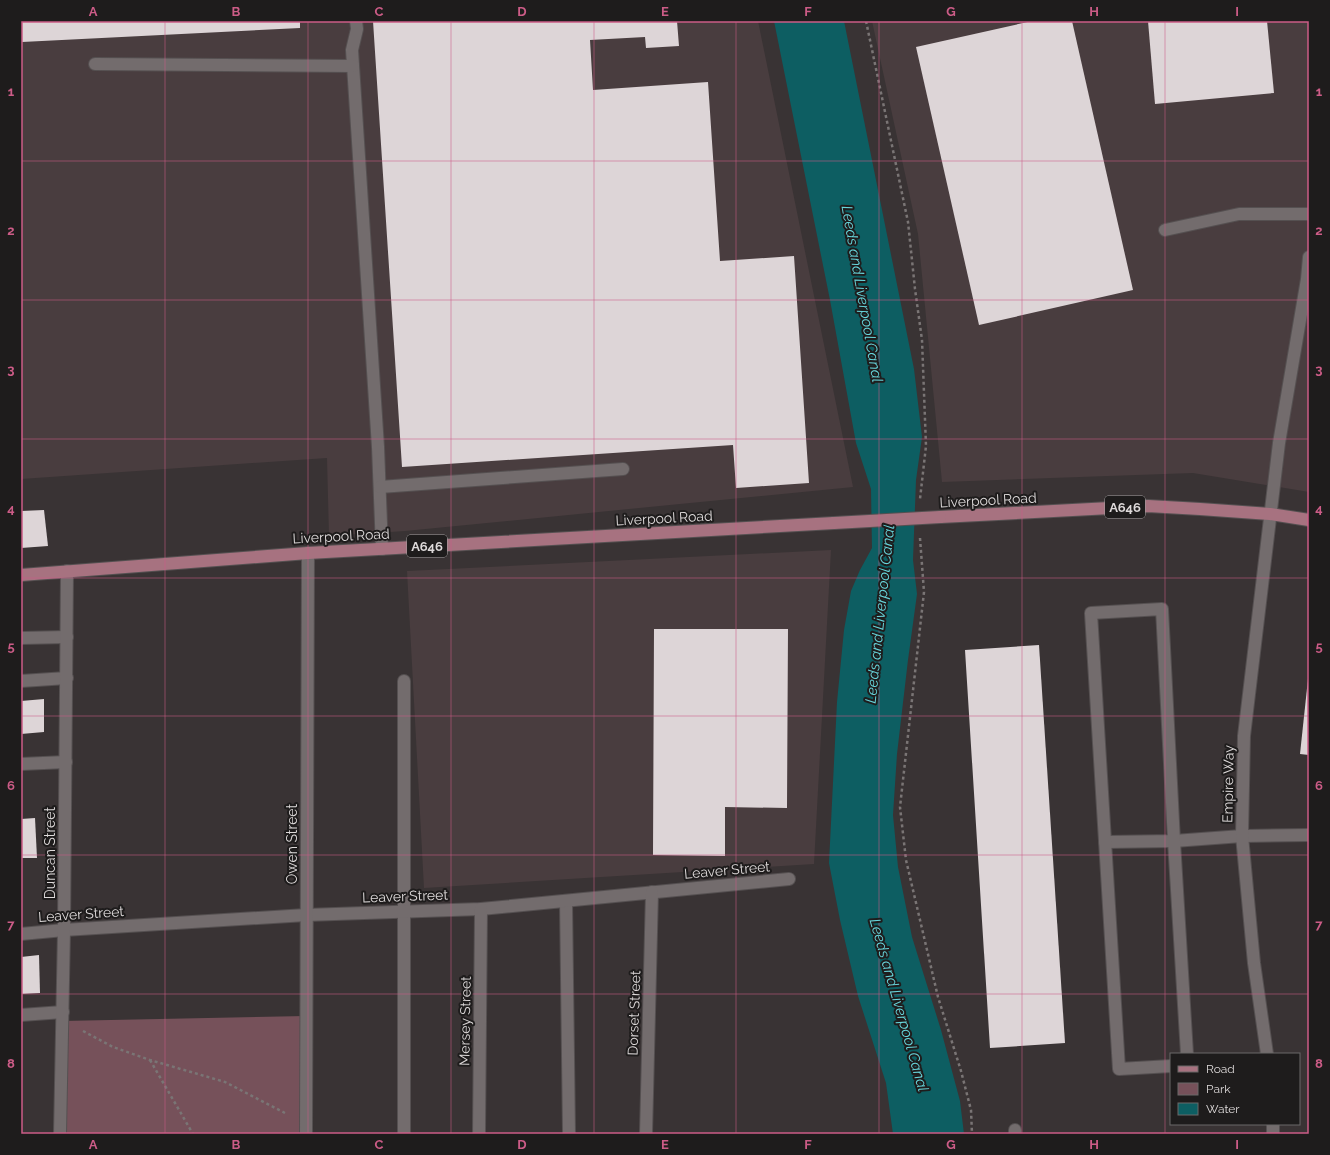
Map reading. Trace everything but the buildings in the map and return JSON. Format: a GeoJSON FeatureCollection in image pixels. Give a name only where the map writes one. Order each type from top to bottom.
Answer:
{"type":"FeatureCollection","features":[{"type":"Feature","properties":{"kind":"main road","name":"Liverpool Road"},"geometry":{"type":"LineString","coordinates":[[21,575],[308,553],[1148,506],[1270,514],[1309,520]]}},
{"type":"Feature","properties":{"kind":"street"},"geometry":{"type":"LineString","coordinates":[[356,21],[357,29],[352,50],[380,487],[382,549]]}},
{"type":"Feature","properties":{"kind":"street"},"geometry":{"type":"LineString","coordinates":[[95,64],[353,66]]}},
{"type":"Feature","properties":{"kind":"street"},"geometry":{"type":"LineString","coordinates":[[1165,230],[1239,214],[1309,214]]}},
{"type":"Feature","properties":{"kind":"street","name":"Empire Way"},"geometry":{"type":"LineString","coordinates":[[1267,1053],[1254,963],[1242,836],[1244,736],[1281,426],[1308,279],[1309,257]]}},
{"type":"Feature","properties":{"kind":"street"},"geometry":{"type":"LineString","coordinates":[[380,487],[622,469]]}},
{"type":"Feature","properties":{"kind":"street","name":"Owen Street"},"geometry":{"type":"LineString","coordinates":[[306,1134],[308,553]]}},
{"type":"Feature","properties":{"kind":"street","name":"Duncan Street"},"geometry":{"type":"LineString","coordinates":[[60,1134],[63,1016],[67,572]]}},
{"type":"Feature","properties":{"kind":"street"},"geometry":{"type":"LineString","coordinates":[[1170,1066],[1119,1069],[1091,614],[1162,609],[1187,1053]]}},
{"type":"Feature","properties":{"kind":"street"},"geometry":{"type":"LineString","coordinates":[[21,638],[67,637]]}},
{"type":"Feature","properties":{"kind":"street"},"geometry":{"type":"LineString","coordinates":[[21,681],[67,678]]}},
{"type":"Feature","properties":{"kind":"street"},"geometry":{"type":"LineString","coordinates":[[404,681],[404,1134]]}},
{"type":"Feature","properties":{"kind":"street"},"geometry":{"type":"LineString","coordinates":[[21,764],[66,762]]}},
{"type":"Feature","properties":{"kind":"street"},"geometry":{"type":"LineString","coordinates":[[1105,842],[1174,841],[1242,836],[1309,835]]}},
{"type":"Feature","properties":{"kind":"street","name":"Leaver Street"},"geometry":{"type":"LineString","coordinates":[[21,934],[306,915],[482,908],[789,879]]}},
{"type":"Feature","properties":{"kind":"street","name":"Dorset Street"},"geometry":{"type":"LineString","coordinates":[[646,1134],[652,892]]}},
{"type":"Feature","properties":{"kind":"street"},"geometry":{"type":"LineString","coordinates":[[566,900],[569,1134]]}},
{"type":"Feature","properties":{"kind":"street","name":"Mersey Street"},"geometry":{"type":"LineString","coordinates":[[479,1134],[482,908]]}},
{"type":"Feature","properties":{"kind":"street"},"geometry":{"type":"LineString","coordinates":[[21,1015],[63,1016]]}},
{"type":"Feature","properties":{"kind":"path"},"geometry":{"type":"LineString","coordinates":[[866,21],[908,222],[922,340],[926,446],[920,503]]}},
{"type":"Feature","properties":{"kind":"path"},"geometry":{"type":"LineString","coordinates":[[920,536],[924,592],[900,807],[906,860],[938,997],[963,1077],[970,1110],[972,1134]]}},
{"type":"Feature","properties":{"kind":"path"},"geometry":{"type":"LineString","coordinates":[[63,1016],[113,1047],[150,1060],[225,1082],[284,1112],[306,1121]]}},
{"type":"Feature","properties":{"kind":"path"},"geometry":{"type":"LineString","coordinates":[[150,1060],[193,1134]]}},
{"type":"Feature","properties":{"kind":"shaded area"},"geometry":{"type":"Polygon","coordinates":[[[21,21],[758,21],[853,487],[405,531],[329,536],[327,458],[21,479],[21,21]]]}},
{"type":"Feature","properties":{"kind":"shaded area"},"geometry":{"type":"Polygon","coordinates":[[[872,21],[1309,21],[1309,492],[1193,473],[942,482],[918,234],[872,21]]]}},
{"type":"Feature","properties":{"kind":"shaded area"},"geometry":{"type":"Polygon","coordinates":[[[831,550],[814,864],[424,888],[407,571],[831,550]]]}},
{"type":"Feature","properties":{"kind":"green space"},"geometry":{"type":"Polygon","coordinates":[[[306,1016],[306,1134],[60,1134],[62,1021],[306,1016]]]}},
{"type":"Feature","properties":{"kind":"water","name":"Leeds and Liverpool Canal"},"geometry":{"type":"Polygon","coordinates":[[[774,21],[844,21],[914,369],[922,437],[916,480],[913,560],[917,594],[897,754],[893,815],[898,867],[912,937],[941,1030],[960,1101],[964,1134],[893,1134],[886,1083],[858,996],[840,920],[829,863],[837,702],[844,630],[851,591],[872,548],[871,489],[856,443],[830,300],[774,21]]]}}]}
